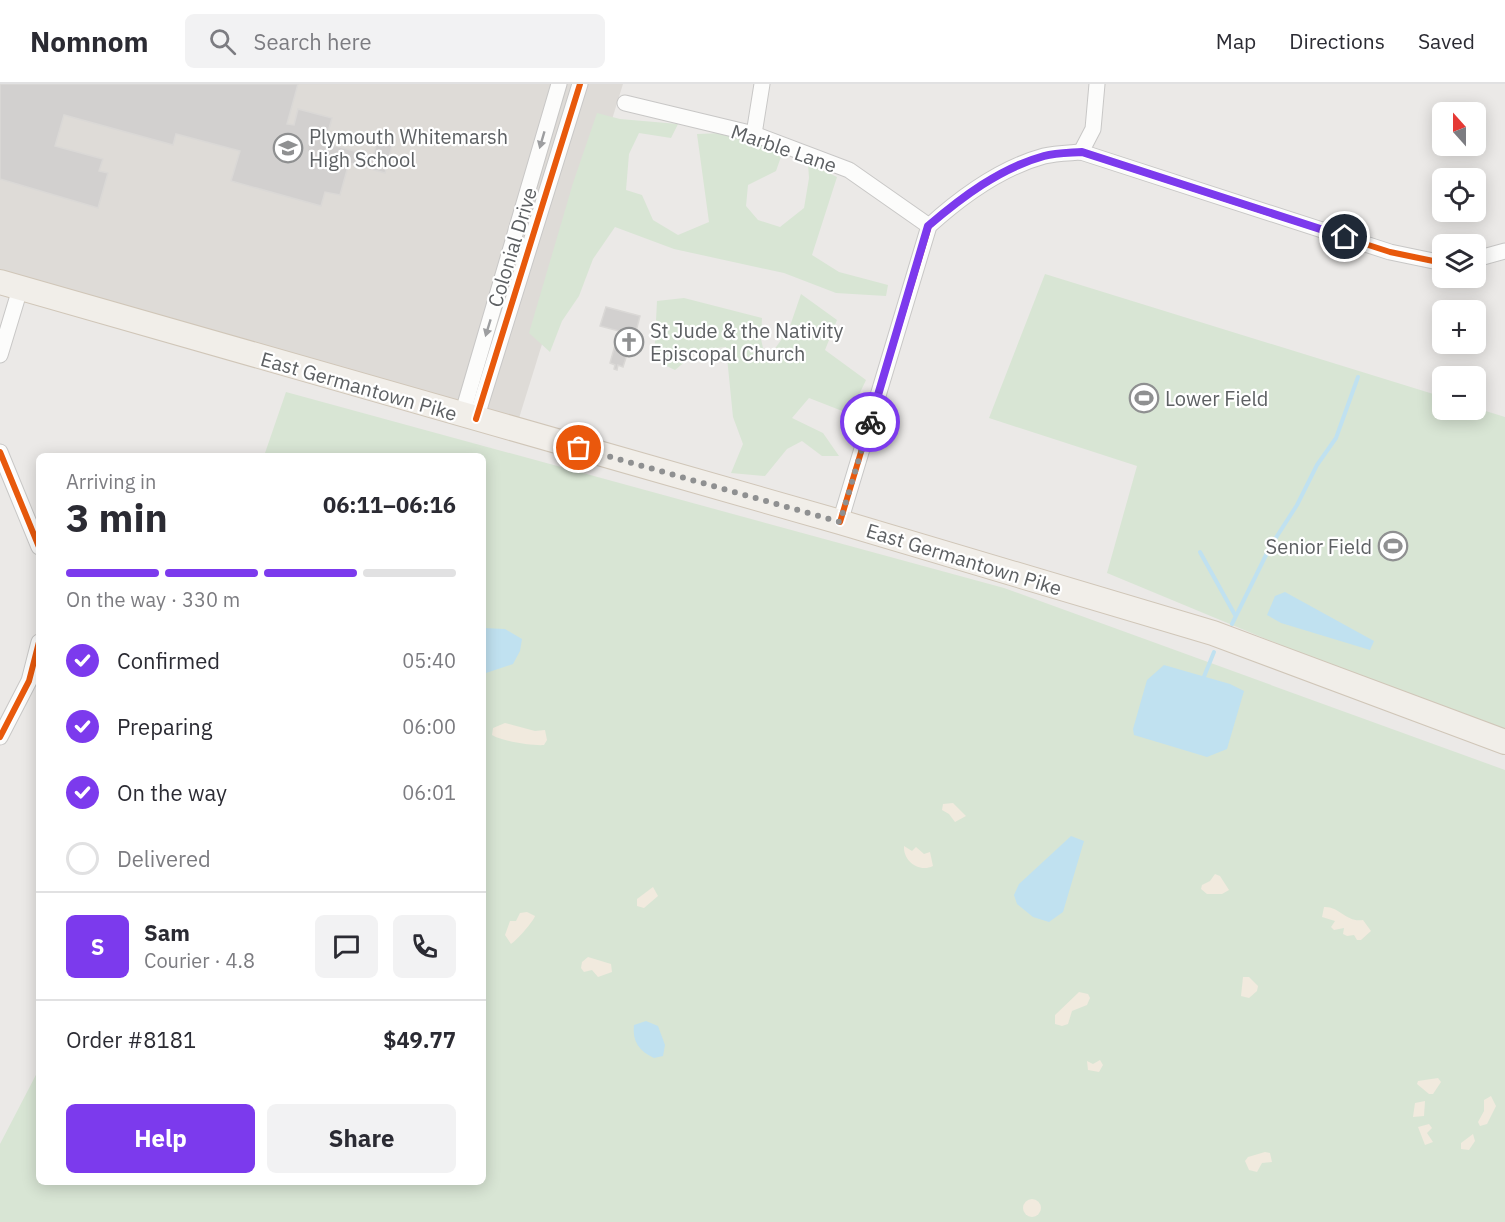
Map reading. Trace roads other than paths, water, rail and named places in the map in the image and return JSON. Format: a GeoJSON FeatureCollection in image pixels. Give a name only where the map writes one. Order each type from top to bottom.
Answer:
{"type":"FeatureCollection","features":[{"type":"Feature","properties":{"kind":"main road","name":"East Germantown Pike"},"geometry":{"type":"LineString","coordinates":[[10,285],[840,522],[1213,633],[1505,742]]}},
{"type":"Feature","properties":{"kind":"street","name":"Colonial Drive"},"geometry":{"type":"LineString","coordinates":[[469,417],[559,84]]}},
{"type":"Feature","properties":{"kind":"street","name":"Colonial Drive"},"geometry":{"type":"LineString","coordinates":[[469,417],[580,84]]}},
{"type":"Feature","properties":{"kind":"street"},"geometry":{"type":"LineString","coordinates":[[754,134],[762,84]]}},
{"type":"Feature","properties":{"kind":"street"},"geometry":{"type":"LineString","coordinates":[[1082,152],[1093,129],[1097,84]]}},
{"type":"Feature","properties":{"kind":"street","name":"Marble Lane"},"geometry":{"type":"LineString","coordinates":[[624,103],[754,134],[849,171],[928,226]]}},
{"type":"Feature","properties":{"kind":"street"},"geometry":{"type":"LineString","coordinates":[[840,522],[928,226],[952,205],[985,183],[1020,165],[1046,155],[1082,152],[1390,252],[1432,261]]}},
{"type":"Feature","properties":{"kind":"street"},"geometry":{"type":"LineString","coordinates":[[1486,256],[1505,251]]}},
{"type":"Feature","properties":{"kind":"street"},"geometry":{"type":"LineString","coordinates":[[0,355],[10,285]]}},
{"type":"Feature","properties":{"kind":"street"},"geometry":{"type":"LineString","coordinates":[[0,452],[36,540]]}},
{"type":"Feature","properties":{"kind":"street"},"geometry":{"type":"LineString","coordinates":[[0,737],[34,683],[36,667]]}},
{"type":"Feature","properties":{"kind":"water"},"geometry":{"type":"Polygon","coordinates":[[[1285,592],[1374,641],[1370,650],[1281,623],[1267,615],[1275,596],[1285,592]]]}},
{"type":"Feature","properties":{"kind":"water"},"geometry":{"type":"Polygon","coordinates":[[[486,628],[505,629],[522,639],[520,651],[513,664],[486,673],[486,628]]]}},
{"type":"Feature","properties":{"kind":"water"},"geometry":{"type":"Polygon","coordinates":[[[1164,665],[1230,684],[1244,691],[1227,749],[1207,757],[1134,735],[1133,729],[1147,680],[1164,665]]]}},
{"type":"Feature","properties":{"kind":"water"},"geometry":{"type":"Polygon","coordinates":[[[1071,836],[1084,841],[1063,912],[1049,922],[1033,917],[1017,904],[1014,895],[1019,884],[1071,836]]]}},
{"type":"Feature","properties":{"kind":"water"},"geometry":{"type":"Polygon","coordinates":[[[646,1021],[658,1026],[665,1045],[663,1056],[654,1058],[641,1049],[635,1041],[634,1025],[646,1021]]]}},
{"type":"Feature","properties":{"kind":"waterway"},"geometry":{"type":"LineString","coordinates":[[1232,624],[1270,547],[1297,505],[1317,465],[1336,438],[1358,377]]}},
{"type":"Feature","properties":{"kind":"waterway"},"geometry":{"type":"LineString","coordinates":[[1200,552],[1235,615]]}},
{"type":"Feature","properties":{"kind":"waterway"},"geometry":{"type":"LineString","coordinates":[[1203,679],[1214,652]]}},
{"type":"Feature","properties":{"kind":"place","name":"Plymouth Whitemarsh High School"},"geometry":{"type":"Point","coordinates":[288,148]}},
{"type":"Feature","properties":{"kind":"place","name":"St Jude & the Nativity Episcopal Church"},"geometry":{"type":"Point","coordinates":[629,342]}},
{"type":"Feature","properties":{"kind":"place","name":"Lower Field"},"geometry":{"type":"Point","coordinates":[1144,398]}},
{"type":"Feature","properties":{"kind":"place","name":"Senior Field"},"geometry":{"type":"Point","coordinates":[1393,546]}}]}
